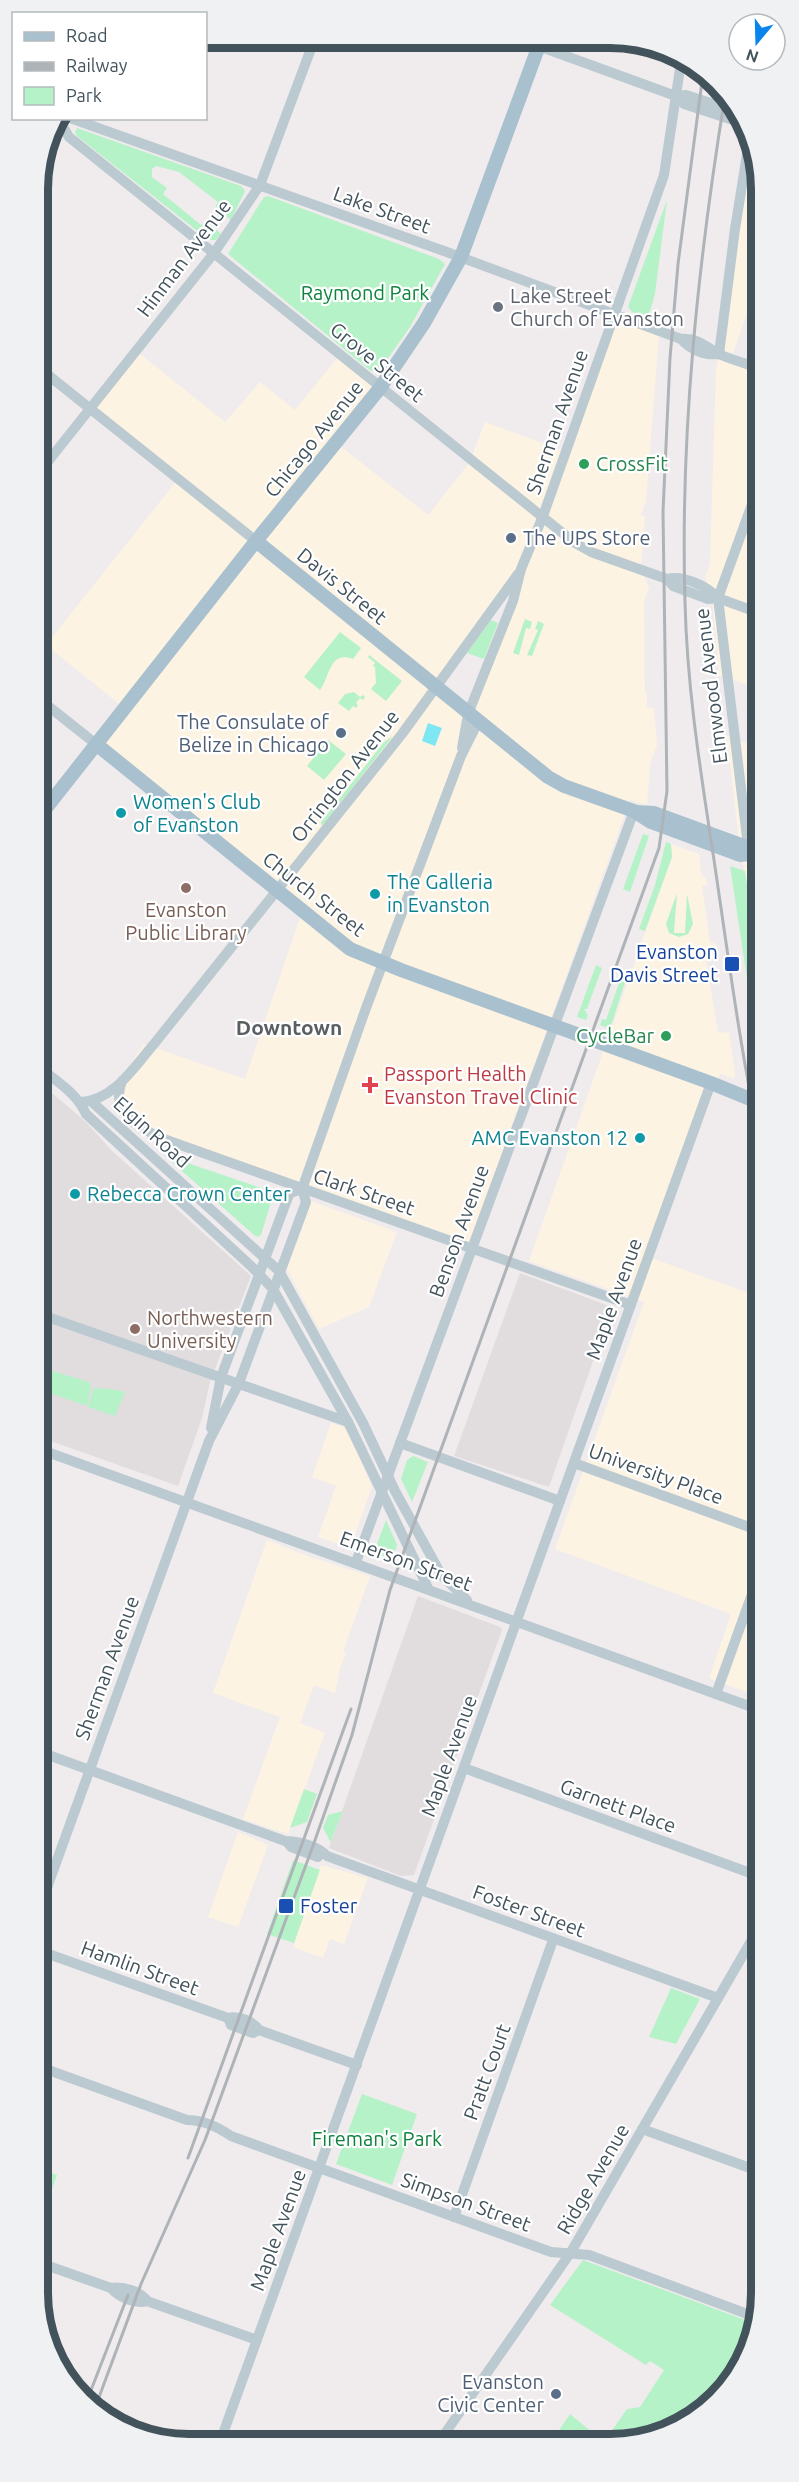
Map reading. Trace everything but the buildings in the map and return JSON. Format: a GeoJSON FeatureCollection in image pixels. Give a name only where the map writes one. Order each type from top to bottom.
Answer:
{"type":"FeatureCollection","features":[{"type":"Feature","properties":{"kind":"main road","name":"Chicago Avenue"},"geometry":{"type":"LineString","coordinates":[[48,805],[256,541],[380,388],[424,323],[461,257],[538,48]]}},
{"type":"Feature","properties":{"kind":"main road","name":"Davis Street"},"geometry":{"type":"LineString","coordinates":[[256,541],[548,777],[634,812],[671,830],[740,855],[751,856]]}},
{"type":"Feature","properties":{"kind":"main road","name":"Church Street"},"geometry":{"type":"LineString","coordinates":[[96,744],[350,949],[382,963],[751,1099]]}},
{"type":"Feature","properties":{"kind":"main road","name":"Church Street"},"geometry":{"type":"LineString","coordinates":[[711,1083],[730,1083],[751,1091]]}},
{"type":"Feature","properties":{"kind":"street","name":"Hinman Avenue"},"geometry":{"type":"LineString","coordinates":[[48,462],[214,253],[260,185],[311,48]]}},
{"type":"Feature","properties":{"kind":"street"},"geometry":{"type":"LineString","coordinates":[[553,48],[676,96],[684,104],[733,120]]}},
{"type":"Feature","properties":{"kind":"street","name":"Sherman Avenue"},"geometry":{"type":"LineString","coordinates":[[48,1884],[209,1441],[238,1383],[306,1202],[302,1189],[311,1162],[382,963],[461,756],[513,601],[521,569],[543,516],[664,175],[680,67]]}},
{"type":"Feature","properties":{"kind":"street"},"geometry":{"type":"LineString","coordinates":[[676,96],[686,94],[725,108]]}},
{"type":"Feature","properties":{"kind":"street","name":"Lake Street"},"geometry":{"type":"LineString","coordinates":[[76,120],[461,257],[681,339],[689,338],[708,345],[719,354],[751,365]]}},
{"type":"Feature","properties":{"kind":"street","name":"Grove Street"},"geometry":{"type":"LineString","coordinates":[[63,126],[69,136],[575,543],[591,552],[667,579],[676,577],[693,583],[711,590],[718,598],[751,610]]}},
{"type":"Feature","properties":{"kind":"street"},"geometry":{"type":"LineString","coordinates":[[719,354],[747,156]]}},
{"type":"Feature","properties":{"kind":"street","name":"Davis Street"},"geometry":{"type":"LineString","coordinates":[[48,375],[256,541]]}},
{"type":"Feature","properties":{"kind":"street","name":"Elmwood Avenue"},"geometry":{"type":"LineString","coordinates":[[751,506],[718,598],[751,834]]}},
{"type":"Feature","properties":{"kind":"street","name":"Orrington Avenue"},"geometry":{"type":"LineString","coordinates":[[86,1102],[105,1096],[122,1080],[277,892],[436,688],[521,569]]}},
{"type":"Feature","properties":{"kind":"street","name":"Church Street"},"geometry":{"type":"LineString","coordinates":[[48,706],[96,744]]}},
{"type":"Feature","properties":{"kind":"street","name":"Benson Avenue"},"geometry":{"type":"LineString","coordinates":[[356,1562],[634,812]]}},
{"type":"Feature","properties":{"kind":"street"},"geometry":{"type":"LineString","coordinates":[[48,1074],[86,1102]]}},
{"type":"Feature","properties":{"kind":"street","name":"Clark Street"},"geometry":{"type":"LineString","coordinates":[[122,1080],[118,1090],[120,1108],[129,1118],[150,1133],[631,1305]]}},
{"type":"Feature","properties":{"kind":"street","name":"Maple Avenue"},"geometry":{"type":"LineString","coordinates":[[223,2434],[711,1083]]}},
{"type":"Feature","properties":{"kind":"street","name":"Elgin Road"},"geometry":{"type":"LineString","coordinates":[[86,1102],[279,1270],[363,1423],[388,1476],[442,1576],[472,1604]]}},
{"type":"Feature","properties":{"kind":"street","name":"Elgin Road"},"geometry":{"type":"LineString","coordinates":[[86,1102],[86,1114],[273,1289],[348,1422],[428,1588]]}},
{"type":"Feature","properties":{"kind":"street"},"geometry":{"type":"LineString","coordinates":[[282,1182],[296,1177],[311,1162]]}},
{"type":"Feature","properties":{"kind":"street","name":"Sherman Avenue"},"geometry":{"type":"LineString","coordinates":[[209,1441],[221,1377],[290,1193],[302,1189]]}},
{"type":"Feature","properties":{"kind":"street"},"geometry":{"type":"LineString","coordinates":[[48,1317],[348,1422]]}},
{"type":"Feature","properties":{"kind":"street"},"geometry":{"type":"LineString","coordinates":[[400,1443],[560,1502]]}},
{"type":"Feature","properties":{"kind":"street","name":"Emerson Street"},"geometry":{"type":"LineString","coordinates":[[48,1452],[751,1707]]}},
{"type":"Feature","properties":{"kind":"street","name":"University Place"},"geometry":{"type":"LineString","coordinates":[[574,1463],[751,1527]]}},
{"type":"Feature","properties":{"kind":"street"},"geometry":{"type":"LineString","coordinates":[[716,1694],[751,1597]]}},
{"type":"Feature","properties":{"kind":"street","name":"Foster Street"},"geometry":{"type":"LineString","coordinates":[[48,1755],[287,1842],[293,1840],[323,1851],[327,1856],[553,1940],[718,1998]]}},
{"type":"Feature","properties":{"kind":"street","name":"Garnett Place"},"geometry":{"type":"LineString","coordinates":[[464,1768],[751,1873]]}},
{"type":"Feature","properties":{"kind":"street","name":"Pratt Court"},"geometry":{"type":"LineString","coordinates":[[454,2217],[553,1940]]}},
{"type":"Feature","properties":{"kind":"street","name":"Ridge Avenue"},"geometry":{"type":"LineString","coordinates":[[445,2434],[571,2252],[751,1941]]}},
{"type":"Feature","properties":{"kind":"street","name":"Hamlin Street"},"geometry":{"type":"LineString","coordinates":[[48,1954],[228,2018],[231,2025],[253,2032],[259,2030],[357,2066]]}},
{"type":"Feature","properties":{"kind":"street","name":"Simpson Street"},"geometry":{"type":"LineString","coordinates":[[48,2070],[187,2120],[196,2120],[213,2126],[231,2136],[319,2169],[551,2252],[589,2254],[749,2315]]}},
{"type":"Feature","properties":{"kind":"street"},"geometry":{"type":"LineString","coordinates":[[642,2129],[751,2168]]}},
{"type":"Feature","properties":{"kind":"street"},"geometry":{"type":"LineString","coordinates":[[48,2267],[111,2288],[116,2294],[141,2303],[147,2301],[257,2340]]}},
{"type":"Feature","properties":{"kind":"shaded area"},"geometry":{"type":"Polygon","coordinates":[[[747,157],[751,189],[751,302],[733,353],[722,350],[747,157]]]}},
{"type":"Feature","properties":{"kind":"shaded area"},"geometry":{"type":"Polygon","coordinates":[[[615,317],[659,334],[646,501],[641,515],[645,516],[641,568],[649,588],[644,601],[645,693],[647,694],[647,707],[654,709],[657,745],[650,764],[647,805],[630,800],[469,1244],[158,1133],[143,1125],[121,1105],[122,1078],[144,1044],[245,1079],[303,909],[96,741],[123,707],[48,647],[48,642],[179,478],[90,406],[135,350],[225,422],[260,382],[295,410],[338,357],[379,389],[335,442],[428,515],[470,462],[485,422],[567,452],[615,317]],[[521,571],[436,688],[470,714],[521,571]]]}},
{"type":"Feature","properties":{"kind":"shaded area"},"geometry":{"type":"Polygon","coordinates":[[[719,354],[751,365],[751,686],[719,675],[712,596],[705,577],[710,564],[716,369],[719,354]]]}},
{"type":"Feature","properties":{"kind":"shaded area"},"geometry":{"type":"Polygon","coordinates":[[[727,736],[751,745],[751,913],[738,833],[727,736]]]}},
{"type":"Feature","properties":{"kind":"shaded area"},"geometry":{"type":"Polygon","coordinates":[[[671,844],[699,854],[702,877],[706,877],[707,885],[702,886],[710,942],[716,944],[718,957],[706,959],[718,1033],[729,1032],[735,1074],[734,1078],[720,1074],[651,1258],[751,1294],[751,1694],[709,1678],[731,1614],[555,1549],[644,1302],[529,1261],[672,857],[671,844]]]}},
{"type":"Feature","properties":{"kind":"shaded area","name":"Northwestern University"},"geometry":{"type":"Polygon","coordinates":[[[48,1090],[86,1122],[111,1150],[251,1276],[210,1382],[202,1418],[178,1486],[48,1440],[48,1090]]]}},
{"type":"Feature","properties":{"kind":"shaded area"},"geometry":{"type":"Polygon","coordinates":[[[311,1201],[397,1232],[369,1307],[319,1329],[287,1269],[311,1201]]]}},
{"type":"Feature","properties":{"kind":"shaded area"},"geometry":{"type":"Polygon","coordinates":[[[520,1273],[612,1307],[549,1487],[454,1456],[520,1273]]]}},
{"type":"Feature","properties":{"kind":"shaded area"},"geometry":{"type":"Polygon","coordinates":[[[331,1423],[347,1428],[372,1487],[350,1548],[318,1537],[336,1486],[312,1477],[331,1423]]]}},
{"type":"Feature","properties":{"kind":"shaded area"},"geometry":{"type":"Polygon","coordinates":[[[267,1540],[310,1557],[370,1576],[343,1652],[346,1653],[340,1668],[335,1693],[314,1685],[300,1723],[325,1733],[288,1834],[243,1819],[280,1717],[213,1693],[267,1540]]]}},
{"type":"Feature","properties":{"kind":"shaded area"},"geometry":{"type":"Polygon","coordinates":[[[418,1596],[500,1627],[502,1630],[414,1875],[401,1876],[329,1848],[418,1596]]]}},
{"type":"Feature","properties":{"kind":"shaded area"},"geometry":{"type":"Polygon","coordinates":[[[238,1832],[268,1845],[238,1927],[208,1917],[238,1832]]]}},
{"type":"Feature","properties":{"kind":"shaded area"},"geometry":{"type":"Polygon","coordinates":[[[321,1865],[368,1878],[344,1944],[330,1939],[323,1958],[293,1947],[321,1865]]]}},
{"type":"Feature","properties":{"kind":"green space"},"geometry":{"type":"Polygon","coordinates":[[[77,128],[241,186],[245,191],[231,220],[222,213],[212,226],[221,234],[216,240],[209,240],[75,133],[77,128]],[[156,166],[152,169],[152,177],[167,188],[163,194],[201,225],[204,222],[209,225],[220,212],[215,207],[218,202],[179,172],[156,166]]]}},
{"type":"Feature","properties":{"kind":"green space","name":"Raymond Park"},"geometry":{"type":"Polygon","coordinates":[[[268,196],[439,259],[445,264],[410,327],[379,371],[371,371],[228,254],[264,197],[268,196]]]}},
{"type":"Feature","properties":{"kind":"green space"},"geometry":{"type":"Polygon","coordinates":[[[667,200],[655,294],[648,318],[632,312],[628,307],[667,200]]]}},
{"type":"Feature","properties":{"kind":"green space"},"geometry":{"type":"Polygon","coordinates":[[[525,619],[532,622],[530,629],[526,628],[519,655],[513,653],[525,619]]]}},
{"type":"Feature","properties":{"kind":"green space"},"geometry":{"type":"Polygon","coordinates":[[[491,620],[498,623],[484,659],[467,653],[491,620]]]}},
{"type":"Feature","properties":{"kind":"green space"},"geometry":{"type":"Polygon","coordinates":[[[538,621],[544,624],[532,656],[527,655],[538,630],[535,629],[538,621]]]}},
{"type":"Feature","properties":{"kind":"green space"},"geometry":{"type":"Polygon","coordinates":[[[340,632],[361,648],[353,659],[345,657],[335,661],[320,690],[304,677],[340,632]]]}},
{"type":"Feature","properties":{"kind":"green space"},"geometry":{"type":"Polygon","coordinates":[[[369,655],[402,681],[386,701],[371,689],[376,683],[373,666],[375,663],[368,657],[369,655]]]}},
{"type":"Feature","properties":{"kind":"green space"},"geometry":{"type":"Polygon","coordinates":[[[354,692],[360,697],[363,695],[365,697],[363,700],[360,698],[356,703],[358,705],[356,708],[353,706],[349,711],[338,703],[345,694],[354,692]]]}},
{"type":"Feature","properties":{"kind":"green space"},"geometry":{"type":"Polygon","coordinates":[[[393,736],[321,825],[321,822],[384,742],[393,736]]]}},
{"type":"Feature","properties":{"kind":"green space"},"geometry":{"type":"Polygon","coordinates":[[[328,740],[346,754],[324,780],[307,766],[328,740]]]}},
{"type":"Feature","properties":{"kind":"green space"},"geometry":{"type":"Polygon","coordinates":[[[643,834],[649,836],[630,892],[623,889],[643,834]]]}},
{"type":"Feature","properties":{"kind":"green space"},"geometry":{"type":"Polygon","coordinates":[[[666,842],[671,844],[672,857],[645,931],[639,929],[655,885],[666,842]]]}},
{"type":"Feature","properties":{"kind":"green space"},"geometry":{"type":"Polygon","coordinates":[[[730,866],[745,871],[751,911],[751,992],[749,992],[730,866]]]}},
{"type":"Feature","properties":{"kind":"green space"},"geometry":{"type":"Polygon","coordinates":[[[677,893],[674,933],[685,933],[687,894],[693,924],[688,934],[679,937],[669,933],[666,924],[677,893]]]}},
{"type":"Feature","properties":{"kind":"green space"},"geometry":{"type":"Polygon","coordinates":[[[596,965],[602,968],[587,1009],[584,1009],[588,1015],[586,1020],[577,1017],[596,965]]]}},
{"type":"Feature","properties":{"kind":"green space"},"geometry":{"type":"Polygon","coordinates":[[[623,972],[628,974],[610,1029],[600,1025],[602,1019],[606,1020],[623,972]]]}},
{"type":"Feature","properties":{"kind":"green space"},"geometry":{"type":"Polygon","coordinates":[[[164,1155],[267,1190],[272,1199],[261,1235],[258,1237],[254,1235],[164,1155]]]}},
{"type":"Feature","properties":{"kind":"green space"},"geometry":{"type":"Polygon","coordinates":[[[49,1370],[89,1382],[91,1387],[87,1406],[48,1392],[49,1370]]]}},
{"type":"Feature","properties":{"kind":"green space"},"geometry":{"type":"Polygon","coordinates":[[[94,1388],[125,1392],[115,1416],[88,1407],[94,1388]]]}},
{"type":"Feature","properties":{"kind":"green space"},"geometry":{"type":"Polygon","coordinates":[[[413,1456],[428,1462],[412,1502],[401,1479],[407,1460],[413,1456]]]}},
{"type":"Feature","properties":{"kind":"green space"},"geometry":{"type":"Polygon","coordinates":[[[386,1520],[397,1545],[392,1560],[374,1552],[386,1520]]]}},
{"type":"Feature","properties":{"kind":"green space"},"geometry":{"type":"Polygon","coordinates":[[[304,1789],[317,1794],[307,1822],[290,1828],[304,1789]]]}},
{"type":"Feature","properties":{"kind":"green space"},"geometry":{"type":"Polygon","coordinates":[[[343,1811],[331,1843],[323,1828],[328,1815],[343,1811]]]}},
{"type":"Feature","properties":{"kind":"green space"},"geometry":{"type":"Polygon","coordinates":[[[293,1860],[320,1870],[294,1943],[267,1934],[293,1860]]]}},
{"type":"Feature","properties":{"kind":"green space"},"geometry":{"type":"Polygon","coordinates":[[[671,1988],[700,1999],[676,2044],[649,2037],[671,1988]]]}},
{"type":"Feature","properties":{"kind":"green space","name":"Fireman's Park"},"geometry":{"type":"Polygon","coordinates":[[[362,2094],[417,2114],[392,2185],[336,2164],[362,2094]]]}},
{"type":"Feature","properties":{"kind":"green space"},"geometry":{"type":"Polygon","coordinates":[[[48,2171],[57,2175],[48,2200],[48,2171]]]}},
{"type":"Feature","properties":{"kind":"green space"},"geometry":{"type":"Polygon","coordinates":[[[583,2260],[748,2321],[737,2356],[716,2386],[696,2405],[681,2415],[647,2429],[610,2434],[627,2409],[640,2407],[664,2370],[650,2361],[646,2365],[550,2305],[583,2260]]]}},
{"type":"Feature","properties":{"kind":"green space"},"geometry":{"type":"Polygon","coordinates":[[[570,2414],[594,2434],[556,2434],[570,2414]]]}},
{"type":"Feature","properties":{"kind":"water"},"geometry":{"type":"Polygon","coordinates":[[[428,723],[442,728],[435,746],[422,741],[428,723]]]}},
{"type":"Feature","properties":{"kind":"railway"},"geometry":{"type":"LineString","coordinates":[[98,2401],[141,2284],[205,2140],[314,1843],[352,1735],[390,1590],[659,848],[667,791],[663,512],[670,358],[678,264],[702,82]]}},
{"type":"Feature","properties":{"kind":"railway"},"geometry":{"type":"LineString","coordinates":[[724,105],[699,285],[688,411],[684,538],[685,602],[686,635],[700,764],[740,1037],[751,1096]]}},
{"type":"Feature","properties":{"kind":"railway"},"geometry":{"type":"LineString","coordinates":[[188,2158],[351,1709]]}},
{"type":"Feature","properties":{"kind":"railway"},"geometry":{"type":"LineString","coordinates":[[90,2394],[128,2295]]}},
{"type":"Feature","properties":{"kind":"place","name":"Lake Street Church of Evanston"},"geometry":{"type":"Point","coordinates":[498,307]}},
{"type":"Feature","properties":{"kind":"place","name":"CrossFit"},"geometry":{"type":"Point","coordinates":[584,464]}},
{"type":"Feature","properties":{"kind":"place","name":"The UPS Store"},"geometry":{"type":"Point","coordinates":[511,538]}},
{"type":"Feature","properties":{"kind":"place","name":"The Consulate of Belize in Chicago"},"geometry":{"type":"Point","coordinates":[341,733]}},
{"type":"Feature","properties":{"kind":"place","name":"Women's Club of Evanston"},"geometry":{"type":"Point","coordinates":[121,813]}},
{"type":"Feature","properties":{"kind":"place","name":"Evanston Public Library"},"geometry":{"type":"Point","coordinates":[186,888]}},
{"type":"Feature","properties":{"kind":"place","name":"The Galleria in Evanston"},"geometry":{"type":"Point","coordinates":[375,894]}},
{"type":"Feature","properties":{"kind":"place","name":"Evanston Davis Street"},"geometry":{"type":"Point","coordinates":[732,964]}},
{"type":"Feature","properties":{"kind":"place","name":"CycleBar"},"geometry":{"type":"Point","coordinates":[666,1036]}},
{"type":"Feature","properties":{"kind":"place","name":"Passport Health Evanston Travel Clinic"},"geometry":{"type":"Point","coordinates":[370,1085]}},
{"type":"Feature","properties":{"kind":"place","name":"AMC Evanston 12"},"geometry":{"type":"Point","coordinates":[640,1138]}},
{"type":"Feature","properties":{"kind":"place","name":"Rebecca Crown Center"},"geometry":{"type":"Point","coordinates":[75,1194]}},
{"type":"Feature","properties":{"kind":"place","name":"Northwestern University"},"geometry":{"type":"Point","coordinates":[135,1329]}},
{"type":"Feature","properties":{"kind":"place","name":"Foster"},"geometry":{"type":"Point","coordinates":[286,1906]}},
{"type":"Feature","properties":{"kind":"place","name":"Evanston Civic Center"},"geometry":{"type":"Point","coordinates":[556,2394]}},
{"type":"Feature","properties":{"kind":"district","name":"Downtown"},"geometry":{"type":"Point","coordinates":[289,1028]}}]}
